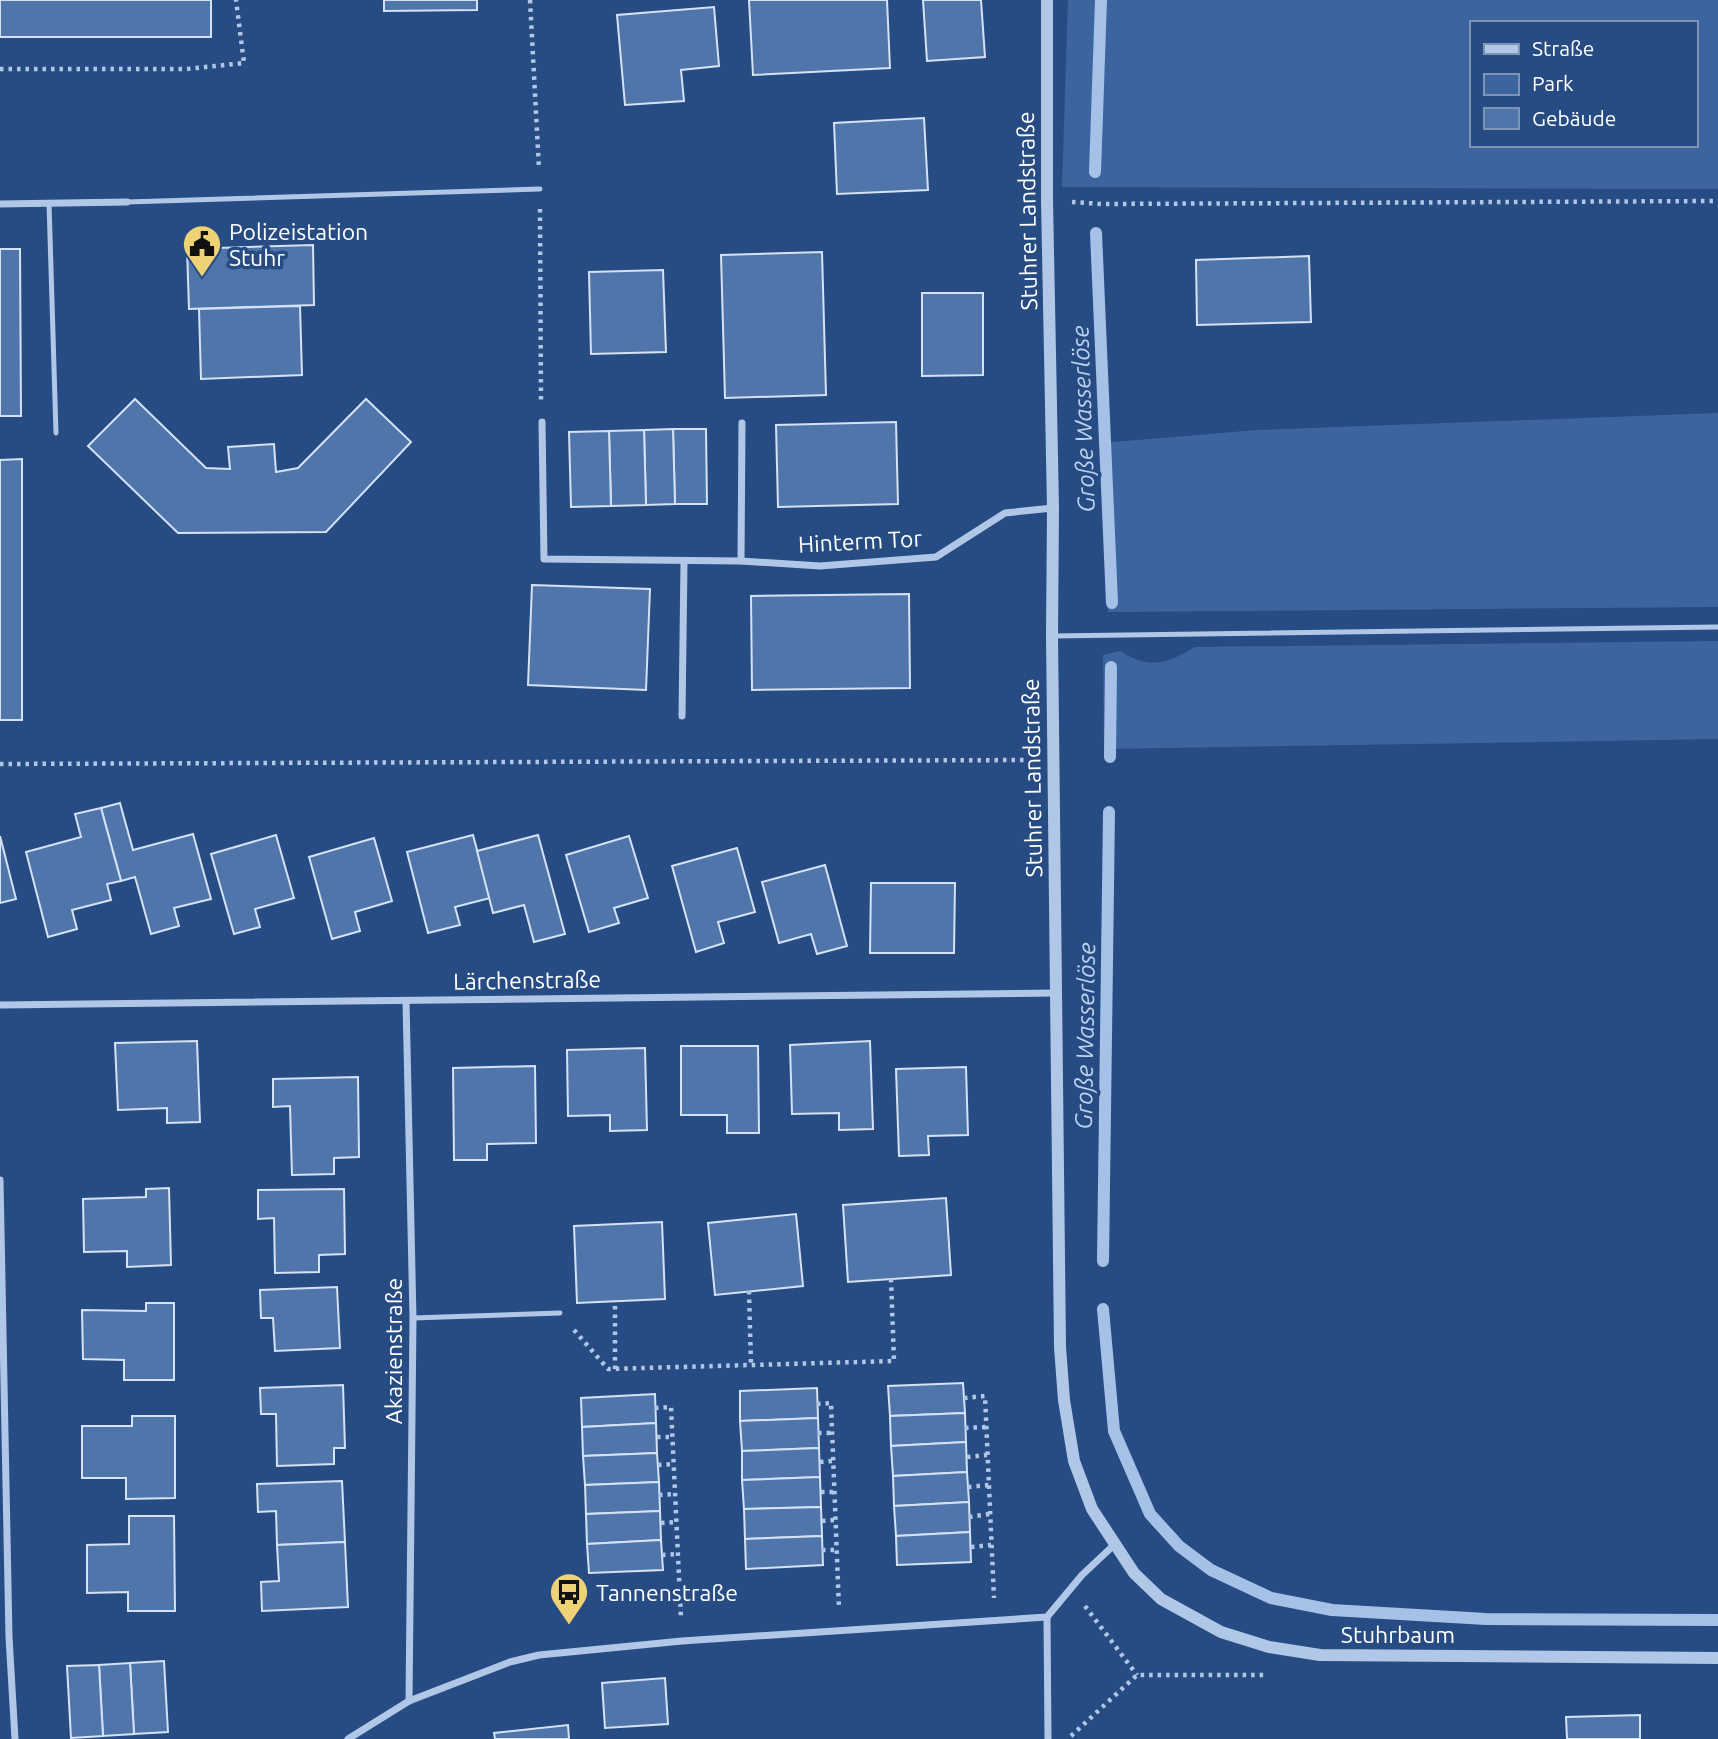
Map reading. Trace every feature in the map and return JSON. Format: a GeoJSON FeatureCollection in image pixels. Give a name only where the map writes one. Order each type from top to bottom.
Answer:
{"type":"FeatureCollection","features":[{"type":"Feature","properties":{"kind":"street","name":"Stuhrer Landstraße"},"geometry":{"type":"LineString","coordinates":[[1047,0],[1059,1324],[1064,1400],[1074,1461],[1092,1509],[1114,1545]]}},
{"type":"Feature","properties":{"kind":"street"},"geometry":{"type":"LineString","coordinates":[[0,204],[127,202]]}},
{"type":"Feature","properties":{"kind":"street","name":"Hinterm Tor"},"geometry":{"type":"LineString","coordinates":[[542,422],[544,559],[741,561],[820,566],[936,557],[1005,513],[1053,508]]}},
{"type":"Feature","properties":{"kind":"street"},"geometry":{"type":"LineString","coordinates":[[741,561],[742,424]]}},
{"type":"Feature","properties":{"kind":"street"},"geometry":{"type":"LineString","coordinates":[[682,716],[684,562]]}},
{"type":"Feature","properties":{"kind":"street","name":"Lärchenstraße"},"geometry":{"type":"LineString","coordinates":[[0,1004],[1055,993]]}},
{"type":"Feature","properties":{"kind":"street","name":"Akazienstraße"},"geometry":{"type":"LineString","coordinates":[[406,1001],[413,1318],[409,1701]]}},
{"type":"Feature","properties":{"kind":"street"},"geometry":{"type":"LineString","coordinates":[[0,1180],[9,1637],[15,1739]]}},
{"type":"Feature","properties":{"kind":"street"},"geometry":{"type":"LineString","coordinates":[[1048,1739],[1047,1617],[1096,1559],[1114,1545]]}},
{"type":"Feature","properties":{"kind":"street","name":"Stuhrbaum"},"geometry":{"type":"LineString","coordinates":[[1114,1545],[1134,1573],[1161,1599],[1221,1632],[1269,1647],[1320,1655],[1718,1658]]}},
{"type":"Feature","properties":{"kind":"street"},"geometry":{"type":"LineString","coordinates":[[348,1739],[409,1701],[510,1662],[539,1655],[682,1641],[1047,1617]]}},
{"type":"Feature","properties":{"kind":"lane"},"geometry":{"type":"LineString","coordinates":[[127,202],[540,189]]}},
{"type":"Feature","properties":{"kind":"lane"},"geometry":{"type":"LineString","coordinates":[[49,204],[56,433]]}},
{"type":"Feature","properties":{"kind":"lane"},"geometry":{"type":"LineString","coordinates":[[1052,636],[1718,627]]}},
{"type":"Feature","properties":{"kind":"lane"},"geometry":{"type":"LineString","coordinates":[[413,1318],[560,1313]]}},
{"type":"Feature","properties":{"kind":"path"},"geometry":{"type":"LineString","coordinates":[[0,69],[187,69],[244,63],[236,0]]}},
{"type":"Feature","properties":{"kind":"path"},"geometry":{"type":"LineString","coordinates":[[1047,200],[1102,204],[1718,201]]}},
{"type":"Feature","properties":{"kind":"path"},"geometry":{"type":"LineString","coordinates":[[0,764],[1053,760]]}},
{"type":"Feature","properties":{"kind":"path"},"geometry":{"type":"LineString","coordinates":[[560,1313],[608,1369],[894,1361],[891,1279]]}},
{"type":"Feature","properties":{"kind":"path"},"geometry":{"type":"LineString","coordinates":[[749,1292],[751,1365]]}},
{"type":"Feature","properties":{"kind":"path"},"geometry":{"type":"LineString","coordinates":[[615,1301],[615,1369]]}},
{"type":"Feature","properties":{"kind":"path"},"geometry":{"type":"LineString","coordinates":[[964,1398],[985,1396],[995,1620]]}},
{"type":"Feature","properties":{"kind":"path"},"geometry":{"type":"LineString","coordinates":[[817,1404],[831,1403],[839,1631]]}},
{"type":"Feature","properties":{"kind":"path"},"geometry":{"type":"LineString","coordinates":[[655,1408],[671,1407],[682,1641]]}},
{"type":"Feature","properties":{"kind":"path"},"geometry":{"type":"LineString","coordinates":[[965,1428],[986,1427]]}},
{"type":"Feature","properties":{"kind":"path"},"geometry":{"type":"LineString","coordinates":[[818,1433],[832,1433]]}},
{"type":"Feature","properties":{"kind":"path"},"geometry":{"type":"LineString","coordinates":[[657,1437],[673,1437]]}},
{"type":"Feature","properties":{"kind":"path"},"geometry":{"type":"LineString","coordinates":[[967,1457],[987,1455]]}},
{"type":"Feature","properties":{"kind":"path"},"geometry":{"type":"LineString","coordinates":[[820,1462],[833,1461]]}},
{"type":"Feature","properties":{"kind":"path"},"geometry":{"type":"LineString","coordinates":[[658,1465],[674,1464]]}},
{"type":"Feature","properties":{"kind":"path"},"geometry":{"type":"LineString","coordinates":[[968,1488],[989,1485]]}},
{"type":"Feature","properties":{"kind":"path"},"geometry":{"type":"LineString","coordinates":[[821,1492],[834,1492]]}},
{"type":"Feature","properties":{"kind":"path"},"geometry":{"type":"LineString","coordinates":[[659,1495],[676,1494]]}},
{"type":"Feature","properties":{"kind":"path"},"geometry":{"type":"LineString","coordinates":[[969,1517],[990,1514]]}},
{"type":"Feature","properties":{"kind":"path"},"geometry":{"type":"LineString","coordinates":[[822,1521],[835,1520]]}},
{"type":"Feature","properties":{"kind":"path"},"geometry":{"type":"LineString","coordinates":[[661,1523],[677,1522]]}},
{"type":"Feature","properties":{"kind":"path"},"geometry":{"type":"LineString","coordinates":[[971,1547],[991,1545]]}},
{"type":"Feature","properties":{"kind":"path"},"geometry":{"type":"LineString","coordinates":[[822,1550],[836,1550]]}},
{"type":"Feature","properties":{"kind":"path"},"geometry":{"type":"LineString","coordinates":[[662,1555],[678,1554]]}},
{"type":"Feature","properties":{"kind":"path"},"geometry":{"type":"LineString","coordinates":[[1072,1588],[1137,1675]]}},
{"type":"Feature","properties":{"kind":"path"},"geometry":{"type":"LineString","coordinates":[[1067,1739],[1137,1675],[1269,1675],[1269,1647]]}},
{"type":"Feature","properties":{"kind":"green space"},"geometry":{"type":"Polygon","coordinates":[[[1068,0],[1718,0],[1718,189],[1062,187],[1068,0]]]}},
{"type":"Feature","properties":{"kind":"green space"},"geometry":{"type":"Polygon","coordinates":[[[1718,413],[1718,607],[1108,612],[1102,443],[1257,430],[1718,413]]]}},
{"type":"Feature","properties":{"kind":"green space"},"geometry":{"type":"Polygon","coordinates":[[[1718,641],[1718,739],[1104,749],[1103,655],[1120,651],[1149,663],[1166,661],[1195,647],[1718,641]]]}},
{"type":"Feature","properties":{"kind":"building"},"geometry":{"type":"Polygon","coordinates":[[[0,0],[211,0],[211,37],[0,37],[0,0]]]}},
{"type":"Feature","properties":{"kind":"building"},"geometry":{"type":"Polygon","coordinates":[[[384,0],[477,0],[477,10],[384,11],[384,0]]]}},
{"type":"Feature","properties":{"kind":"building"},"geometry":{"type":"Polygon","coordinates":[[[749,0],[887,0],[890,68],[753,75],[749,0]]]}},
{"type":"Feature","properties":{"kind":"building"},"geometry":{"type":"Polygon","coordinates":[[[923,0],[981,0],[985,57],[927,61],[923,0]]]}},
{"type":"Feature","properties":{"kind":"building"},"geometry":{"type":"Polygon","coordinates":[[[714,7],[719,66],[681,70],[684,101],[625,105],[617,15],[714,7]]]}},
{"type":"Feature","properties":{"kind":"building"},"geometry":{"type":"Polygon","coordinates":[[[924,118],[928,190],[837,194],[834,123],[924,118]]]}},
{"type":"Feature","properties":{"kind":"building"},"geometry":{"type":"Polygon","coordinates":[[[313,245],[314,305],[189,309],[187,249],[313,245]]]}},
{"type":"Feature","properties":{"kind":"building"},"geometry":{"type":"Polygon","coordinates":[[[0,249],[20,249],[21,416],[0,416],[0,249]]]}},
{"type":"Feature","properties":{"kind":"building"},"geometry":{"type":"Polygon","coordinates":[[[822,252],[826,395],[725,398],[721,255],[822,252]]]}},
{"type":"Feature","properties":{"kind":"building"},"geometry":{"type":"Polygon","coordinates":[[[1309,256],[1311,322],[1197,325],[1196,260],[1309,256]]]}},
{"type":"Feature","properties":{"kind":"building"},"geometry":{"type":"Polygon","coordinates":[[[663,270],[666,352],[591,354],[589,272],[663,270]]]}},
{"type":"Feature","properties":{"kind":"building"},"geometry":{"type":"Polygon","coordinates":[[[922,293],[983,293],[983,375],[922,376],[922,293]]]}},
{"type":"Feature","properties":{"kind":"building"},"geometry":{"type":"Polygon","coordinates":[[[300,306],[302,375],[201,379],[199,309],[300,306]]]}},
{"type":"Feature","properties":{"kind":"building"},"geometry":{"type":"Polygon","coordinates":[[[135,399],[206,468],[230,469],[228,447],[274,444],[276,472],[298,468],[366,399],[411,442],[326,532],[178,533],[88,446],[135,399]]]}},
{"type":"Feature","properties":{"kind":"building"},"geometry":{"type":"Polygon","coordinates":[[[896,422],[898,504],[778,507],[776,425],[896,422]]]}},
{"type":"Feature","properties":{"kind":"building"},"geometry":{"type":"Polygon","coordinates":[[[673,429],[706,429],[707,504],[675,504],[673,429]]]}},
{"type":"Feature","properties":{"kind":"building"},"geometry":{"type":"Polygon","coordinates":[[[673,429],[675,504],[646,505],[644,430],[673,429]]]}},
{"type":"Feature","properties":{"kind":"building"},"geometry":{"type":"Polygon","coordinates":[[[644,430],[646,505],[611,506],[609,431],[644,430]]]}},
{"type":"Feature","properties":{"kind":"building"},"geometry":{"type":"Polygon","coordinates":[[[609,431],[611,506],[571,507],[569,432],[609,431]]]}},
{"type":"Feature","properties":{"kind":"building"},"geometry":{"type":"Polygon","coordinates":[[[22,459],[22,720],[0,720],[0,460],[22,459]]]}},
{"type":"Feature","properties":{"kind":"building"},"geometry":{"type":"Polygon","coordinates":[[[532,585],[650,589],[646,690],[528,685],[532,585]]]}},
{"type":"Feature","properties":{"kind":"building"},"geometry":{"type":"Polygon","coordinates":[[[909,594],[910,688],[752,690],[751,596],[909,594]]]}},
{"type":"Feature","properties":{"kind":"building"},"geometry":{"type":"Polygon","coordinates":[[[120,803],[133,850],[193,834],[211,899],[174,908],[179,926],[151,934],[135,877],[121,881],[101,808],[120,803]]]}},
{"type":"Feature","properties":{"kind":"building"},"geometry":{"type":"Polygon","coordinates":[[[101,808],[121,881],[107,884],[111,900],[72,910],[77,929],[48,937],[26,852],[81,837],[75,814],[101,808]]]}},
{"type":"Feature","properties":{"kind":"building"},"geometry":{"type":"Polygon","coordinates":[[[276,835],[294,898],[255,909],[260,927],[234,934],[211,854],[276,835]]]}},
{"type":"Feature","properties":{"kind":"building"},"geometry":{"type":"Polygon","coordinates":[[[473,835],[490,898],[455,907],[460,925],[428,933],[407,852],[473,835]]]}},
{"type":"Feature","properties":{"kind":"building"},"geometry":{"type":"Polygon","coordinates":[[[538,835],[565,934],[534,942],[524,905],[493,913],[477,851],[538,835]]]}},
{"type":"Feature","properties":{"kind":"building"},"geometry":{"type":"Polygon","coordinates":[[[0,836],[16,899],[0,903],[0,836]]]}},
{"type":"Feature","properties":{"kind":"building"},"geometry":{"type":"Polygon","coordinates":[[[629,836],[648,898],[614,908],[619,923],[589,932],[566,855],[629,836]]]}},
{"type":"Feature","properties":{"kind":"building"},"geometry":{"type":"Polygon","coordinates":[[[374,838],[392,901],[355,912],[360,931],[332,939],[309,857],[374,838]]]}},
{"type":"Feature","properties":{"kind":"building"},"geometry":{"type":"Polygon","coordinates":[[[737,848],[755,912],[718,922],[724,943],[696,952],[672,866],[737,848]]]}},
{"type":"Feature","properties":{"kind":"building"},"geometry":{"type":"Polygon","coordinates":[[[825,865],[847,946],[817,954],[811,934],[779,943],[762,882],[825,865]]]}},
{"type":"Feature","properties":{"kind":"building"},"geometry":{"type":"Polygon","coordinates":[[[871,883],[955,883],[954,953],[870,953],[871,883]]]}},
{"type":"Feature","properties":{"kind":"building"},"geometry":{"type":"Polygon","coordinates":[[[197,1041],[200,1122],[167,1123],[167,1108],[118,1110],[115,1043],[197,1041]]]}},
{"type":"Feature","properties":{"kind":"building"},"geometry":{"type":"Polygon","coordinates":[[[870,1041],[873,1129],[839,1130],[839,1113],[792,1114],[790,1045],[870,1041]]]}},
{"type":"Feature","properties":{"kind":"building"},"geometry":{"type":"Polygon","coordinates":[[[681,1046],[758,1046],[759,1133],[727,1133],[727,1115],[681,1115],[681,1046]]]}},
{"type":"Feature","properties":{"kind":"building"},"geometry":{"type":"Polygon","coordinates":[[[645,1048],[647,1130],[610,1131],[610,1115],[568,1116],[567,1050],[645,1048]]]}},
{"type":"Feature","properties":{"kind":"building"},"geometry":{"type":"Polygon","coordinates":[[[535,1066],[536,1143],[487,1144],[487,1160],[454,1160],[453,1068],[535,1066]]]}},
{"type":"Feature","properties":{"kind":"building"},"geometry":{"type":"Polygon","coordinates":[[[966,1067],[968,1135],[928,1136],[929,1155],[899,1156],[896,1069],[966,1067]]]}},
{"type":"Feature","properties":{"kind":"building"},"geometry":{"type":"Polygon","coordinates":[[[358,1077],[359,1157],[334,1158],[334,1174],[292,1175],[290,1106],[273,1107],[273,1079],[358,1077]]]}},
{"type":"Feature","properties":{"kind":"building"},"geometry":{"type":"Polygon","coordinates":[[[169,1188],[171,1265],[127,1267],[127,1251],[84,1252],[83,1199],[146,1197],[146,1189],[169,1188]]]}},
{"type":"Feature","properties":{"kind":"building"},"geometry":{"type":"Polygon","coordinates":[[[344,1189],[345,1254],[319,1255],[319,1272],[275,1273],[274,1218],[258,1219],[258,1190],[344,1189]]]}},
{"type":"Feature","properties":{"kind":"building"},"geometry":{"type":"Polygon","coordinates":[[[946,1198],[951,1275],[848,1282],[843,1205],[946,1198]]]}},
{"type":"Feature","properties":{"kind":"building"},"geometry":{"type":"Polygon","coordinates":[[[796,1214],[803,1286],[715,1295],[708,1223],[796,1214]]]}},
{"type":"Feature","properties":{"kind":"building"},"geometry":{"type":"Polygon","coordinates":[[[662,1222],[665,1299],[577,1303],[574,1226],[662,1222]]]}},
{"type":"Feature","properties":{"kind":"building"},"geometry":{"type":"Polygon","coordinates":[[[337,1287],[340,1348],[275,1351],[273,1318],[261,1318],[260,1290],[337,1287]]]}},
{"type":"Feature","properties":{"kind":"building"},"geometry":{"type":"Polygon","coordinates":[[[146,1303],[174,1303],[174,1380],[124,1380],[124,1360],[83,1359],[82,1310],[146,1311],[146,1303]]]}},
{"type":"Feature","properties":{"kind":"building"},"geometry":{"type":"Polygon","coordinates":[[[963,1383],[965,1413],[890,1416],[888,1386],[963,1383]]]}},
{"type":"Feature","properties":{"kind":"building"},"geometry":{"type":"Polygon","coordinates":[[[343,1385],[345,1448],[334,1448],[334,1464],[277,1466],[276,1414],[261,1414],[260,1388],[343,1385]]]}},
{"type":"Feature","properties":{"kind":"building"},"geometry":{"type":"Polygon","coordinates":[[[817,1388],[818,1418],[740,1421],[740,1391],[817,1388]]]}},
{"type":"Feature","properties":{"kind":"building"},"geometry":{"type":"Polygon","coordinates":[[[655,1394],[656,1423],[582,1427],[581,1398],[655,1394]]]}},
{"type":"Feature","properties":{"kind":"building"},"geometry":{"type":"Polygon","coordinates":[[[965,1413],[966,1442],[891,1446],[890,1416],[965,1413]]]}},
{"type":"Feature","properties":{"kind":"building"},"geometry":{"type":"Polygon","coordinates":[[[132,1416],[175,1416],[175,1498],[126,1499],[126,1478],[82,1478],[82,1426],[132,1426],[132,1416]]]}},
{"type":"Feature","properties":{"kind":"building"},"geometry":{"type":"Polygon","coordinates":[[[818,1418],[819,1448],[742,1451],[740,1421],[818,1418]]]}},
{"type":"Feature","properties":{"kind":"building"},"geometry":{"type":"Polygon","coordinates":[[[656,1423],[657,1453],[583,1456],[582,1427],[656,1423]]]}},
{"type":"Feature","properties":{"kind":"building"},"geometry":{"type":"Polygon","coordinates":[[[966,1442],[967,1472],[893,1476],[891,1446],[966,1442]]]}},
{"type":"Feature","properties":{"kind":"building"},"geometry":{"type":"Polygon","coordinates":[[[819,1448],[820,1477],[742,1480],[742,1451],[819,1448]]]}},
{"type":"Feature","properties":{"kind":"building"},"geometry":{"type":"Polygon","coordinates":[[[657,1453],[659,1482],[585,1485],[583,1456],[657,1453]]]}},
{"type":"Feature","properties":{"kind":"building"},"geometry":{"type":"Polygon","coordinates":[[[967,1472],[969,1502],[894,1506],[893,1476],[967,1472]]]}},
{"type":"Feature","properties":{"kind":"building"},"geometry":{"type":"Polygon","coordinates":[[[820,1477],[821,1507],[744,1509],[742,1480],[820,1477]]]}},
{"type":"Feature","properties":{"kind":"building"},"geometry":{"type":"Polygon","coordinates":[[[342,1481],[345,1542],[277,1545],[276,1511],[258,1512],[257,1484],[342,1481]]]}},
{"type":"Feature","properties":{"kind":"building"},"geometry":{"type":"Polygon","coordinates":[[[659,1482],[660,1511],[586,1514],[585,1485],[659,1482]]]}},
{"type":"Feature","properties":{"kind":"building"},"geometry":{"type":"Polygon","coordinates":[[[969,1502],[970,1532],[896,1536],[894,1506],[969,1502]]]}},
{"type":"Feature","properties":{"kind":"building"},"geometry":{"type":"Polygon","coordinates":[[[821,1507],[822,1536],[745,1539],[744,1509],[821,1507]]]}},
{"type":"Feature","properties":{"kind":"building"},"geometry":{"type":"Polygon","coordinates":[[[660,1511],[661,1540],[587,1544],[586,1514],[660,1511]]]}},
{"type":"Feature","properties":{"kind":"building"},"geometry":{"type":"Polygon","coordinates":[[[129,1516],[174,1516],[175,1611],[128,1611],[128,1592],[87,1593],[87,1545],[129,1544],[129,1516]]]}},
{"type":"Feature","properties":{"kind":"building"},"geometry":{"type":"Polygon","coordinates":[[[970,1532],[971,1562],[897,1565],[896,1536],[970,1532]]]}},
{"type":"Feature","properties":{"kind":"building"},"geometry":{"type":"Polygon","coordinates":[[[822,1536],[823,1565],[746,1569],[745,1539],[822,1536]]]}},
{"type":"Feature","properties":{"kind":"building"},"geometry":{"type":"Polygon","coordinates":[[[661,1540],[663,1570],[589,1573],[587,1544],[661,1540]]]}},
{"type":"Feature","properties":{"kind":"building"},"geometry":{"type":"Polygon","coordinates":[[[345,1542],[348,1607],[262,1611],[261,1582],[279,1581],[277,1545],[345,1542]]]}},
{"type":"Feature","properties":{"kind":"building"},"geometry":{"type":"Polygon","coordinates":[[[164,1661],[168,1732],[134,1734],[130,1663],[164,1661]]]}},
{"type":"Feature","properties":{"kind":"building"},"geometry":{"type":"Polygon","coordinates":[[[130,1663],[134,1734],[103,1736],[99,1665],[130,1663]]]}},
{"type":"Feature","properties":{"kind":"building"},"geometry":{"type":"Polygon","coordinates":[[[99,1665],[103,1736],[71,1738],[67,1666],[99,1665]]]}},
{"type":"Feature","properties":{"kind":"building"},"geometry":{"type":"Polygon","coordinates":[[[665,1678],[668,1724],[605,1728],[602,1683],[665,1678]]]}},
{"type":"Feature","properties":{"kind":"building"},"geometry":{"type":"Polygon","coordinates":[[[1640,1715],[1640,1739],[1567,1739],[1566,1717],[1640,1715]]]}},
{"type":"Feature","properties":{"kind":"building"},"geometry":{"type":"Polygon","coordinates":[[[568,1725],[569,1739],[495,1739],[494,1733],[568,1725]]]}},
{"type":"Feature","properties":{"kind":"waterway","name":"Große Wasserlöse"},"geometry":{"type":"LineString","coordinates":[[1095,172],[1101,0]]}},
{"type":"Feature","properties":{"kind":"waterway","name":"Große Wasserlöse"},"geometry":{"type":"LineString","coordinates":[[1096,233],[1112,603]]}},
{"type":"Feature","properties":{"kind":"waterway","name":"Große Wasserlöse"},"geometry":{"type":"LineString","coordinates":[[1110,757],[1111,667]]}},
{"type":"Feature","properties":{"kind":"waterway","name":"Große Wasserlöse"},"geometry":{"type":"LineString","coordinates":[[1103,1261],[1109,812]]}},
{"type":"Feature","properties":{"kind":"waterway"},"geometry":{"type":"LineString","coordinates":[[1103,1309],[1114,1431],[1150,1514],[1179,1546],[1211,1570],[1271,1598],[1332,1610],[1486,1619],[1718,1620]]}},
{"type":"Feature","properties":{"kind":"place","name":"Polizeistation Stuhr"},"geometry":{"type":"Point","coordinates":[202,278]}},
{"type":"Feature","properties":{"kind":"place","name":"Tannenstraße"},"geometry":{"type":"Point","coordinates":[569,1626]}}]}
